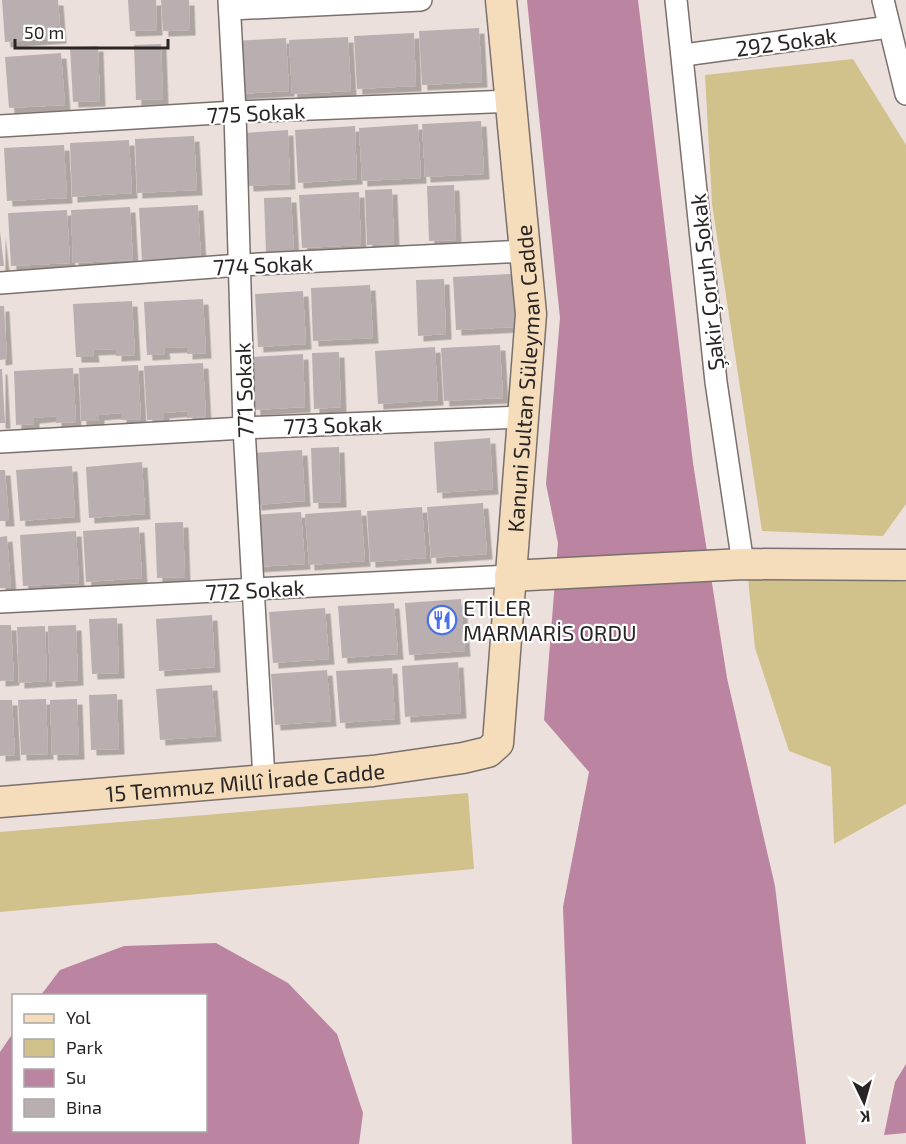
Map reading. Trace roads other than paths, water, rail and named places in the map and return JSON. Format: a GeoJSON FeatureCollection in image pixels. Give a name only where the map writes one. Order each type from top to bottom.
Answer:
{"type":"FeatureCollection","features":[{"type":"Feature","properties":{"kind":"street"},"geometry":{"type":"LineString","coordinates":[[230,4],[421,0]]}},
{"type":"Feature","properties":{"kind":"street","name":"Kanuni Sultan Süleyman Cadde"},"geometry":{"type":"LineString","coordinates":[[488,752],[498,743],[501,729],[510,576],[531,314],[513,101],[501,0]]}},
{"type":"Feature","properties":{"kind":"street","name":"Şakir Çoruh Sokak"},"geometry":{"type":"LineString","coordinates":[[676,0],[684,55],[734,564]]}},
{"type":"Feature","properties":{"kind":"street"},"geometry":{"type":"LineString","coordinates":[[883,0],[906,94]]}},
{"type":"Feature","properties":{"kind":"street","name":"771 Sokak"},"geometry":{"type":"LineString","coordinates":[[230,4],[244,428],[264,779]]}},
{"type":"Feature","properties":{"kind":"street","name":"292 Sokak"},"geometry":{"type":"LineString","coordinates":[[684,55],[889,27]]}},
{"type":"Feature","properties":{"kind":"street","name":"775 Sokak"},"geometry":{"type":"LineString","coordinates":[[0,126],[235,112],[513,101]]}},
{"type":"Feature","properties":{"kind":"street","name":"774 Sokak"},"geometry":{"type":"LineString","coordinates":[[0,283],[240,265],[526,251]]}},
{"type":"Feature","properties":{"kind":"street","name":"773 Sokak"},"geometry":{"type":"LineString","coordinates":[[0,442],[244,428],[523,417]]}},
{"type":"Feature","properties":{"kind":"street"},"geometry":{"type":"LineString","coordinates":[[510,576],[734,564],[906,565]]}},
{"type":"Feature","properties":{"kind":"street","name":"772 Sokak"},"geometry":{"type":"LineString","coordinates":[[0,602],[510,576]]}},
{"type":"Feature","properties":{"kind":"street","name":"15 Temmuz Millî İrade Cadde"},"geometry":{"type":"LineString","coordinates":[[0,802],[373,771],[488,752]]}},
{"type":"Feature","properties":{"kind":"water"},"geometry":{"type":"Polygon","coordinates":[[[527,0],[638,0],[693,463],[727,678],[775,886],[806,1144],[572,1144],[563,907],[589,772],[544,720],[558,543],[546,484],[560,318],[527,0]]]}},
{"type":"Feature","properties":{"kind":"water"},"geometry":{"type":"Polygon","coordinates":[[[216,943],[288,983],[337,1034],[363,1113],[359,1144],[0,1144],[0,1052],[12,1034],[12,1132],[207,1132],[207,994],[42,994],[60,970],[124,946],[216,943]]]}},
{"type":"Feature","properties":{"kind":"water"},"geometry":{"type":"Polygon","coordinates":[[[906,1064],[906,1133],[884,1135],[895,1082],[906,1064]]]}},
{"type":"Feature","properties":{"kind":"place","name":"ETİLER MARMARİS ORDU"},"geometry":{"type":"Point","coordinates":[442,620]}}]}
